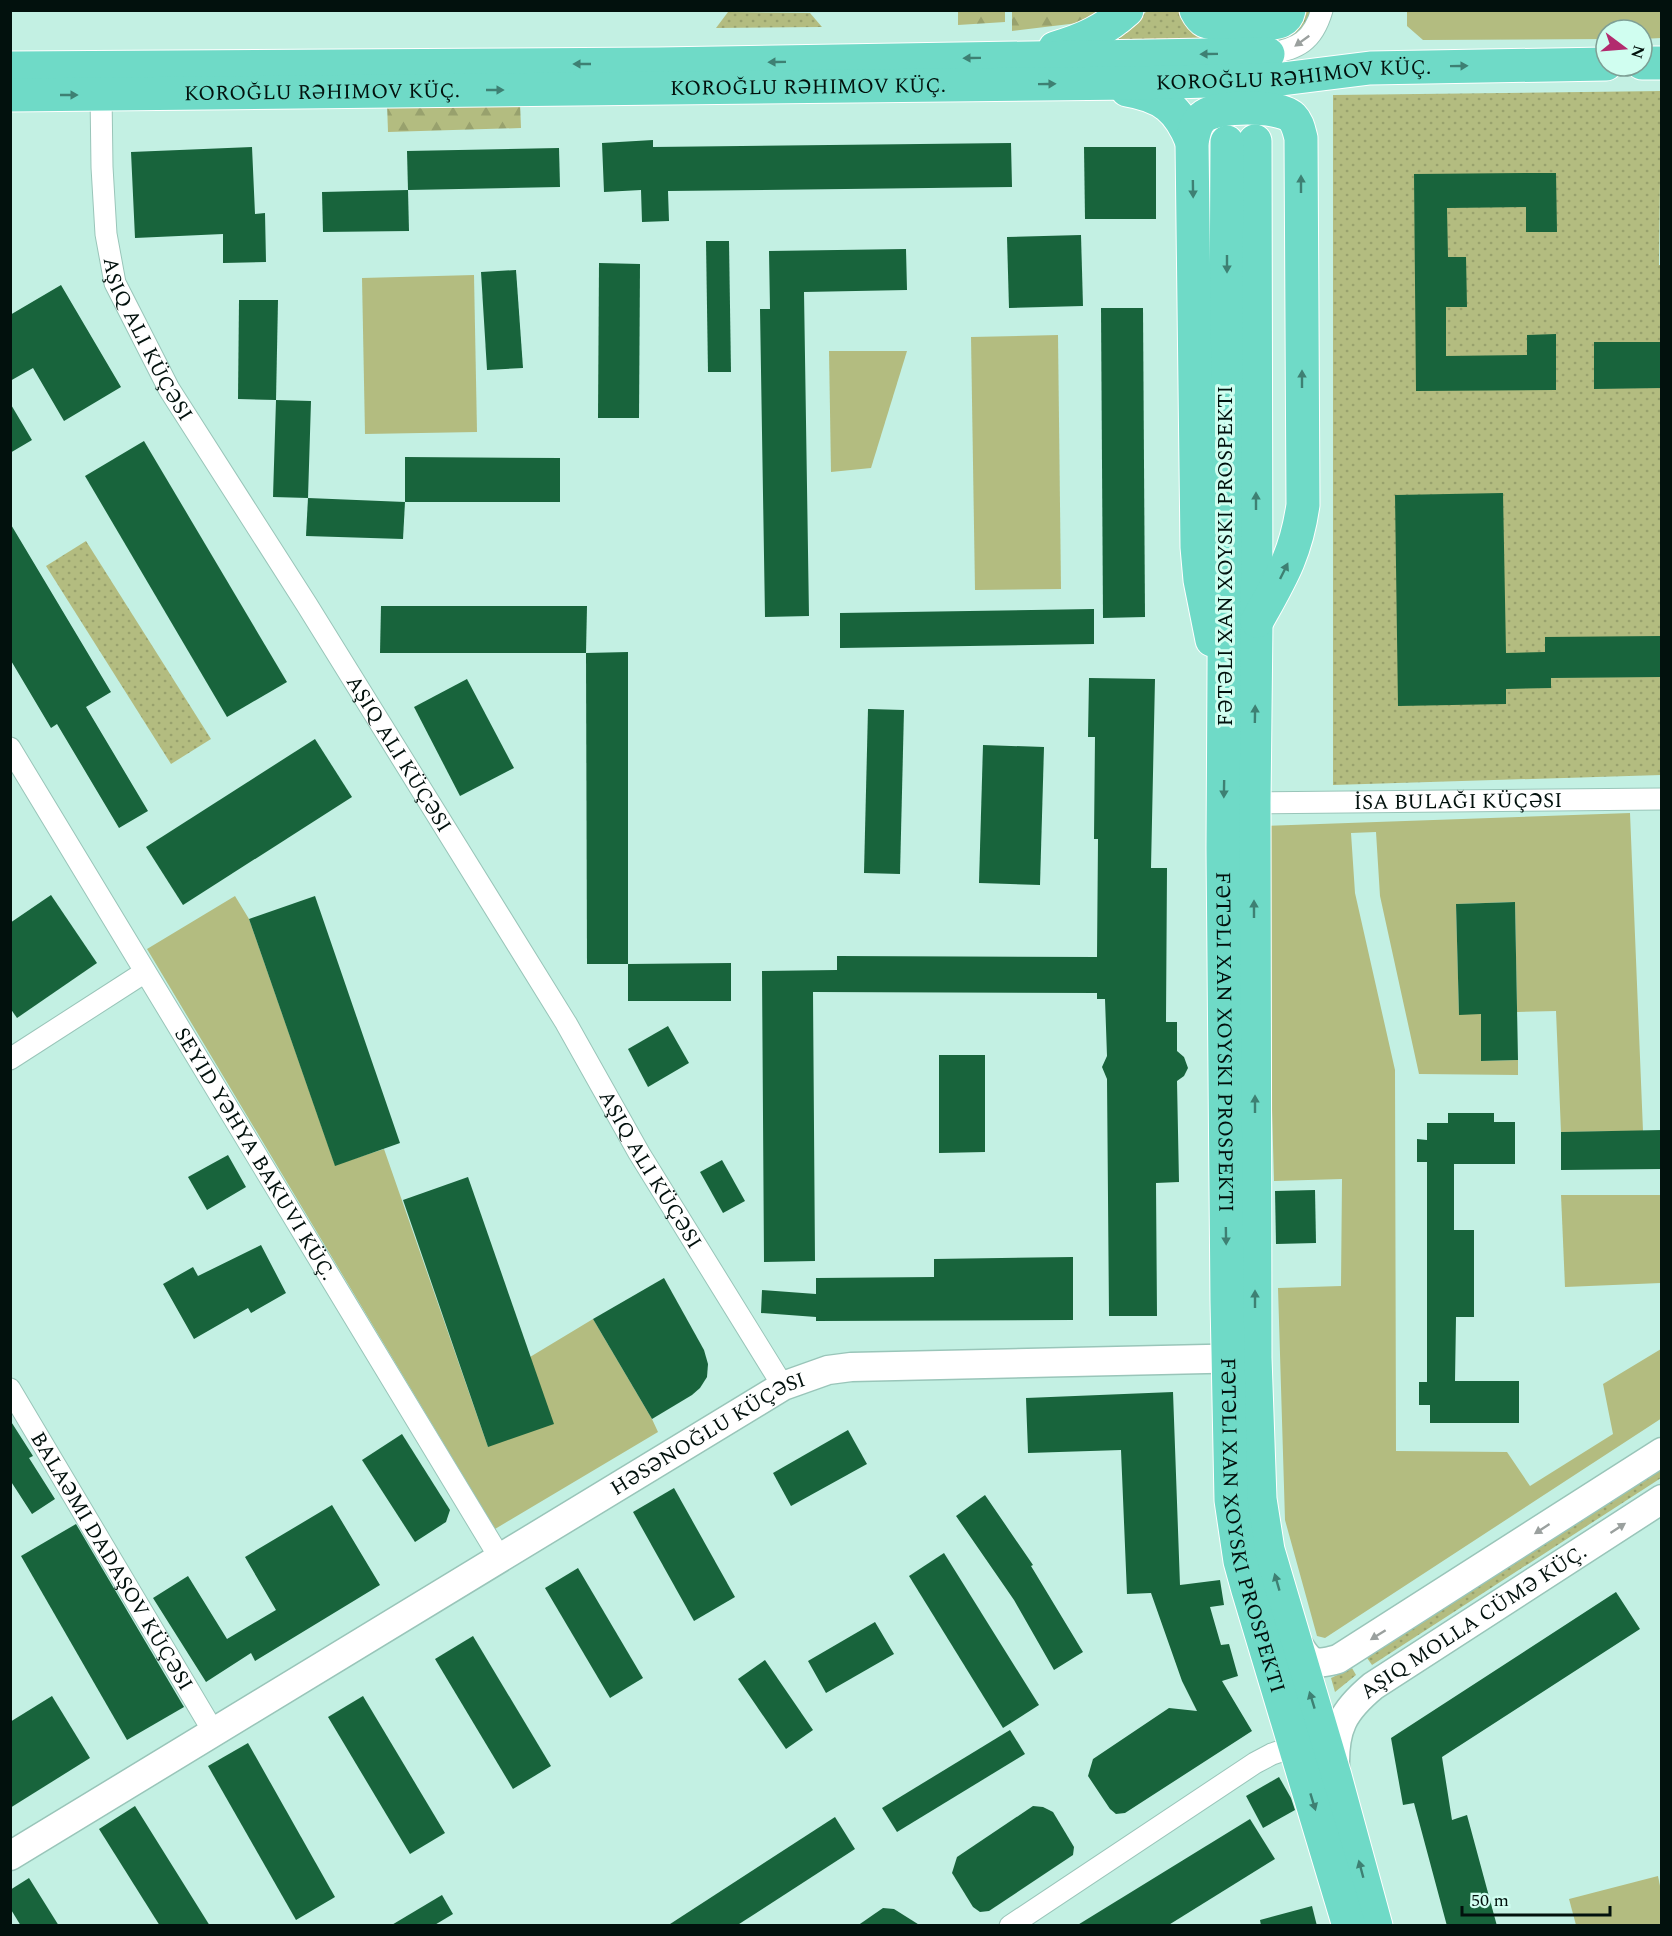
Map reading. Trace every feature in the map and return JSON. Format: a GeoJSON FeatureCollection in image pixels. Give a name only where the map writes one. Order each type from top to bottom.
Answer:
{"type":"FeatureCollection","features":[{"type":"Feature","properties":{"kind":"main road"},"geometry":{"type":"LineString","coordinates":[[1006,58],[1077,41],[1111,24],[1127,10]]}},
{"type":"Feature","properties":{"kind":"main road"},"geometry":{"type":"LineString","coordinates":[[1196,10],[1205,21],[1215,24],[1280,22],[1287,16],[1289,10]]}},
{"type":"Feature","properties":{"kind":"main road","name":"KOROĞLU RƏHIMOV KÜÇ."},"geometry":{"type":"LineString","coordinates":[[10,68],[647,64],[1268,54]]}},
{"type":"Feature","properties":{"kind":"main road","name":"KOROĞLU RƏHIMOV KÜÇ."},"geometry":{"type":"LineString","coordinates":[[10,95],[1087,84],[1266,80],[1370,68],[1594,64]]}},
{"type":"Feature","properties":{"kind":"main road"},"geometry":{"type":"LineString","coordinates":[[1256,622],[1285,571],[1295,545],[1303,504],[1301,138],[1307,105],[1320,84],[1333,77],[1370,68]]}},
{"type":"Feature","properties":{"kind":"main road"},"geometry":{"type":"LineString","coordinates":[[1087,84],[1136,91],[1157,98],[1179,115],[1192,142]]}},
{"type":"Feature","properties":{"kind":"main road"},"geometry":{"type":"LineString","coordinates":[[1225,688],[1204,606],[1197,547],[1192,142],[1195,128],[1201,118],[1208,113],[1220,110],[1269,109],[1284,112],[1296,123],[1301,138]]}},
{"type":"Feature","properties":{"kind":"main road","name":"FƏTƏLI XAN XOYSKI PROSPEKTI"},"geometry":{"type":"LineString","coordinates":[[1335,1776],[1268,1550],[1242,1358],[1223,990],[1225,688],[1241,142],[1256,622],[1242,1358],[1231,1500],[1233,1524],[1248,1590],[1349,1926]]}},
{"type":"Feature","properties":{"kind":"main road"},"geometry":{"type":"LineString","coordinates":[[1335,1776],[1376,1926]]}},
{"type":"Feature","properties":{"kind":"street"},"geometry":{"type":"LineString","coordinates":[[1268,54],[1285,51],[1309,38],[1322,10]]}},
{"type":"Feature","properties":{"kind":"street"},"geometry":{"type":"LineString","coordinates":[[101,94],[106,234],[115,283],[169,389],[308,605],[566,1023],[639,1153],[783,1386]]}},
{"type":"Feature","properties":{"kind":"street","name":"SEYID YƏHYA BAKUVI KÜÇ."},"geometry":{"type":"LineString","coordinates":[[10,748],[500,1558]]}},
{"type":"Feature","properties":{"kind":"street"},"geometry":{"type":"LineString","coordinates":[[1254,803],[1662,799]]}},
{"type":"Feature","properties":{"kind":"street"},"geometry":{"type":"LineString","coordinates":[[10,1059],[145,972]]}},
{"type":"Feature","properties":{"kind":"street","name":"HƏSƏNOĞLU KÜÇƏSI"},"geometry":{"type":"LineString","coordinates":[[213,1731],[783,1386],[828,1370],[851,1367],[1242,1358]]}},
{"type":"Feature","properties":{"kind":"street","name":"BALAƏMI DADAŞOV KÜÇƏSI"},"geometry":{"type":"LineString","coordinates":[[10,1389],[213,1731]]}},
{"type":"Feature","properties":{"kind":"street"},"geometry":{"type":"LineString","coordinates":[[1294,1638],[1311,1662],[1338,1659],[1662,1452]]}},
{"type":"Feature","properties":{"kind":"street"},"geometry":{"type":"LineString","coordinates":[[1335,1776],[1334,1752],[1342,1720],[1357,1700],[1373,1686],[1662,1499]]}},
{"type":"Feature","properties":{"kind":"street"},"geometry":{"type":"LineString","coordinates":[[1351,1652],[1373,1686]]}},
{"type":"Feature","properties":{"kind":"street"},"geometry":{"type":"LineString","coordinates":[[10,1856],[213,1731]]}},
{"type":"Feature","properties":{"kind":"street"},"geometry":{"type":"LineString","coordinates":[[1010,1926],[1255,1764],[1272,1754],[1296,1746]]}},
{"type":"Feature","properties":{"kind":"green space"},"geometry":{"type":"Polygon","coordinates":[[[958,11],[1005,11],[1005,22],[958,25],[958,11]]]}},
{"type":"Feature","properties":{"kind":"green space"},"geometry":{"type":"Polygon","coordinates":[[[1012,11],[1100,11],[1078,23],[1012,31],[1012,11]]]}},
{"type":"Feature","properties":{"kind":"green space"},"geometry":{"type":"Polygon","coordinates":[[[1147,11],[1182,11],[1186,26],[1198,35],[1311,11],[1301,31],[1282,41],[1099,45],[1134,23],[1147,11]]]}},
{"type":"Feature","properties":{"kind":"green space"},"geometry":{"type":"Polygon","coordinates":[[[1407,11],[1661,11],[1661,38],[1654,38],[1654,18],[1594,18],[1594,39],[1423,40],[1407,26],[1407,11]]]}},
{"type":"Feature","properties":{"kind":"green space"},"geometry":{"type":"Polygon","coordinates":[[[728,12],[810,13],[822,27],[716,28],[728,12]]]}},
{"type":"Feature","properties":{"kind":"green space"},"geometry":{"type":"Polygon","coordinates":[[[1661,91],[1659,265],[1662,265],[1661,775],[1333,785],[1333,95],[1661,91]]]}},
{"type":"Feature","properties":{"kind":"green space"},"geometry":{"type":"Polygon","coordinates":[[[387,103],[520,103],[521,128],[388,132],[387,103]]]}},
{"type":"Feature","properties":{"kind":"green space"},"geometry":{"type":"Polygon","coordinates":[[[474,275],[477,432],[365,434],[362,278],[474,275]]]}},
{"type":"Feature","properties":{"kind":"green space"},"geometry":{"type":"Polygon","coordinates":[[[1058,335],[1061,589],[975,590],[971,337],[1058,335]]]}},
{"type":"Feature","properties":{"kind":"green space"},"geometry":{"type":"Polygon","coordinates":[[[829,351],[907,351],[871,468],[831,472],[829,351]]]}},
{"type":"Feature","properties":{"kind":"green space"},"geometry":{"type":"Polygon","coordinates":[[[86,541],[211,739],[171,764],[46,566],[86,541]]]}},
{"type":"Feature","properties":{"kind":"green space"},"geometry":{"type":"Polygon","coordinates":[[[1630,813],[1643,1131],[1561,1132],[1556,1011],[1517,1012],[1515,902],[1456,904],[1459,1014],[1481,1014],[1482,1061],[1518,1060],[1518,1075],[1419,1074],[1380,896],[1376,832],[1351,833],[1355,893],[1395,1070],[1396,1451],[1507,1452],[1530,1486],[1613,1434],[1603,1384],[1661,1349],[1662,1418],[1325,1638],[1317,1636],[1285,1520],[1278,1288],[1341,1286],[1342,1179],[1274,1181],[1264,826],[1630,813]]]}},
{"type":"Feature","properties":{"kind":"green space"},"geometry":{"type":"Polygon","coordinates":[[[235,896],[249,919],[335,1165],[384,1149],[488,1447],[530,1357],[593,1319],[658,1432],[495,1529],[147,949],[235,896]]]}},
{"type":"Feature","properties":{"kind":"green space"},"geometry":{"type":"Polygon","coordinates":[[[1561,1195],[1661,1195],[1661,1283],[1565,1287],[1561,1195]]]}},
{"type":"Feature","properties":{"kind":"green space"},"geometry":{"type":"Polygon","coordinates":[[[1661,1464],[1661,1478],[1372,1665],[1365,1655],[1661,1464]]]}},
{"type":"Feature","properties":{"kind":"green space"},"geometry":{"type":"Polygon","coordinates":[[[1352,1668],[1356,1675],[1335,1692],[1331,1678],[1352,1668]]]}},
{"type":"Feature","properties":{"kind":"green space"},"geometry":{"type":"Polygon","coordinates":[[[1658,1876],[1661,1891],[1661,1924],[1576,1925],[1569,1899],[1658,1876]]]}},
{"type":"Feature","properties":{"kind":"building"},"geometry":{"type":"Polygon","coordinates":[[[653,140],[653,147],[1011,143],[1012,187],[668,191],[669,221],[642,222],[641,190],[604,192],[602,143],[653,140]]]}},
{"type":"Feature","properties":{"kind":"building"},"geometry":{"type":"Polygon","coordinates":[[[252,147],[255,214],[265,213],[266,262],[223,263],[223,234],[135,238],[131,152],[252,147]]]}},
{"type":"Feature","properties":{"kind":"building"},"geometry":{"type":"Polygon","coordinates":[[[1084,147],[1156,147],[1156,219],[1085,219],[1084,147]]]}},
{"type":"Feature","properties":{"kind":"building"},"geometry":{"type":"Polygon","coordinates":[[[559,148],[560,187],[408,190],[407,151],[559,148]]]}},
{"type":"Feature","properties":{"kind":"building"},"geometry":{"type":"Polygon","coordinates":[[[1556,173],[1557,232],[1526,232],[1526,207],[1447,208],[1448,257],[1466,257],[1467,307],[1446,307],[1446,356],[1527,355],[1527,335],[1556,334],[1556,390],[1416,391],[1414,174],[1556,173]]]}},
{"type":"Feature","properties":{"kind":"building"},"geometry":{"type":"Polygon","coordinates":[[[408,190],[409,231],[323,232],[322,192],[408,190]]]}},
{"type":"Feature","properties":{"kind":"building"},"geometry":{"type":"Polygon","coordinates":[[[1081,235],[1083,306],[1009,308],[1007,237],[1081,235]]]}},
{"type":"Feature","properties":{"kind":"building"},"geometry":{"type":"Polygon","coordinates":[[[706,241],[729,241],[731,372],[708,372],[706,241]]]}},
{"type":"Feature","properties":{"kind":"building"},"geometry":{"type":"Polygon","coordinates":[[[906,249],[907,290],[804,292],[809,616],[765,617],[760,309],[770,309],[769,251],[906,249]]]}},
{"type":"Feature","properties":{"kind":"building"},"geometry":{"type":"Polygon","coordinates":[[[599,263],[640,264],[639,418],[598,418],[599,263]]]}},
{"type":"Feature","properties":{"kind":"building"},"geometry":{"type":"Polygon","coordinates":[[[516,270],[523,368],[487,370],[481,272],[516,270]]]}},
{"type":"Feature","properties":{"kind":"building"},"geometry":{"type":"Polygon","coordinates":[[[61,285],[121,387],[64,421],[33,368],[10,381],[10,315],[61,285]]]}},
{"type":"Feature","properties":{"kind":"building"},"geometry":{"type":"Polygon","coordinates":[[[239,300],[278,300],[276,400],[238,399],[239,300]]]}},
{"type":"Feature","properties":{"kind":"building"},"geometry":{"type":"Polygon","coordinates":[[[1101,308],[1143,308],[1145,617],[1103,618],[1101,308]]]}},
{"type":"Feature","properties":{"kind":"building"},"geometry":{"type":"Polygon","coordinates":[[[1594,342],[1662,342],[1662,388],[1594,389],[1594,342]]]}},
{"type":"Feature","properties":{"kind":"building"},"geometry":{"type":"Polygon","coordinates":[[[276,400],[311,401],[308,498],[273,497],[276,400]]]}},
{"type":"Feature","properties":{"kind":"building"},"geometry":{"type":"Polygon","coordinates":[[[10,403],[32,440],[10,453],[10,403]]]}},
{"type":"Feature","properties":{"kind":"building"},"geometry":{"type":"Polygon","coordinates":[[[144,441],[287,682],[227,717],[85,476],[144,441]]]}},
{"type":"Feature","properties":{"kind":"building"},"geometry":{"type":"Polygon","coordinates":[[[405,457],[560,458],[560,502],[405,502],[405,457]]]}},
{"type":"Feature","properties":{"kind":"building"},"geometry":{"type":"Polygon","coordinates":[[[1503,493],[1506,653],[1545,652],[1545,637],[1662,636],[1662,677],[1551,678],[1551,688],[1506,689],[1506,704],[1398,706],[1395,495],[1503,493]]]}},
{"type":"Feature","properties":{"kind":"building"},"geometry":{"type":"Polygon","coordinates":[[[308,498],[405,502],[403,539],[306,536],[308,498]]]}},
{"type":"Feature","properties":{"kind":"building"},"geometry":{"type":"Polygon","coordinates":[[[10,523],[111,692],[86,707],[148,811],[119,828],[57,724],[51,728],[10,659],[10,523]]]}},
{"type":"Feature","properties":{"kind":"building"},"geometry":{"type":"Polygon","coordinates":[[[381,606],[587,606],[586,653],[380,653],[381,606]]]}},
{"type":"Feature","properties":{"kind":"building"},"geometry":{"type":"Polygon","coordinates":[[[1094,609],[1094,644],[840,648],[840,613],[1094,609]]]}},
{"type":"Feature","properties":{"kind":"building"},"geometry":{"type":"Polygon","coordinates":[[[628,652],[628,964],[587,964],[586,653],[628,652]]]}},
{"type":"Feature","properties":{"kind":"building"},"geometry":{"type":"Polygon","coordinates":[[[1089,678],[1155,679],[1151,868],[1167,868],[1166,1022],[1177,1022],[1177,1051],[1184,1057],[1188,1068],[1184,1076],[1177,1081],[1179,1182],[1156,1183],[1157,1316],[1109,1316],[1107,1079],[1102,1067],[1107,1056],[1105,999],[1097,999],[1097,993],[813,992],[815,1261],[764,1262],[762,971],[837,970],[837,956],[1097,957],[1098,839],[1094,839],[1095,737],[1088,737],[1089,678]]]}},
{"type":"Feature","properties":{"kind":"building"},"geometry":{"type":"Polygon","coordinates":[[[467,679],[514,768],[460,796],[414,707],[467,679]]]}},
{"type":"Feature","properties":{"kind":"building"},"geometry":{"type":"Polygon","coordinates":[[[868,709],[904,710],[900,874],[864,873],[868,709]]]}},
{"type":"Feature","properties":{"kind":"building"},"geometry":{"type":"Polygon","coordinates":[[[315,739],[352,797],[183,905],[146,847],[315,739]]]}},
{"type":"Feature","properties":{"kind":"building"},"geometry":{"type":"Polygon","coordinates":[[[983,745],[1044,747],[1040,885],[979,883],[983,745]]]}},
{"type":"Feature","properties":{"kind":"building"},"geometry":{"type":"Polygon","coordinates":[[[51,895],[97,963],[17,1018],[10,1008],[10,923],[51,895]]]}},
{"type":"Feature","properties":{"kind":"building"},"geometry":{"type":"Polygon","coordinates":[[[315,896],[400,1143],[335,1166],[249,919],[315,896]]]}},
{"type":"Feature","properties":{"kind":"building"},"geometry":{"type":"Polygon","coordinates":[[[1515,902],[1518,1060],[1481,1061],[1481,1014],[1459,1015],[1456,904],[1515,902]]]}},
{"type":"Feature","properties":{"kind":"building"},"geometry":{"type":"Polygon","coordinates":[[[731,963],[731,1001],[628,1001],[628,964],[731,963]]]}},
{"type":"Feature","properties":{"kind":"building"},"geometry":{"type":"Polygon","coordinates":[[[668,1026],[689,1063],[648,1087],[628,1049],[668,1026]]]}},
{"type":"Feature","properties":{"kind":"building"},"geometry":{"type":"Polygon","coordinates":[[[939,1055],[985,1055],[985,1152],[939,1153],[939,1055]]]}},
{"type":"Feature","properties":{"kind":"building"},"geometry":{"type":"Polygon","coordinates":[[[1448,1113],[1494,1113],[1494,1122],[1515,1122],[1515,1164],[1454,1164],[1454,1230],[1474,1230],[1474,1317],[1456,1317],[1455,1381],[1519,1381],[1519,1423],[1430,1423],[1430,1405],[1419,1405],[1419,1382],[1427,1382],[1427,1162],[1417,1162],[1417,1139],[1427,1140],[1427,1123],[1448,1123],[1448,1113]]]}},
{"type":"Feature","properties":{"kind":"building"},"geometry":{"type":"Polygon","coordinates":[[[1662,1130],[1662,1169],[1561,1170],[1561,1132],[1662,1130]]]}},
{"type":"Feature","properties":{"kind":"building"},"geometry":{"type":"Polygon","coordinates":[[[228,1155],[246,1187],[207,1210],[188,1177],[228,1155]]]}},
{"type":"Feature","properties":{"kind":"building"},"geometry":{"type":"Polygon","coordinates":[[[722,1160],[745,1201],[723,1213],[700,1172],[722,1160]]]}},
{"type":"Feature","properties":{"kind":"building"},"geometry":{"type":"Polygon","coordinates":[[[468,1177],[554,1424],[488,1447],[403,1200],[468,1177]]]}},
{"type":"Feature","properties":{"kind":"building"},"geometry":{"type":"Polygon","coordinates":[[[1315,1190],[1316,1243],[1276,1244],[1275,1191],[1315,1190]]]}},
{"type":"Feature","properties":{"kind":"building"},"geometry":{"type":"Polygon","coordinates":[[[261,1245],[286,1293],[251,1313],[248,1308],[194,1339],[163,1284],[193,1267],[198,1276],[261,1245]]]}},
{"type":"Feature","properties":{"kind":"building"},"geometry":{"type":"Polygon","coordinates":[[[1073,1257],[1073,1320],[816,1321],[816,1317],[761,1313],[762,1290],[816,1294],[816,1278],[934,1277],[934,1259],[1073,1257]]]}},
{"type":"Feature","properties":{"kind":"building"},"geometry":{"type":"Polygon","coordinates":[[[664,1278],[704,1350],[708,1364],[707,1377],[692,1395],[652,1419],[593,1319],[664,1278]]]}},
{"type":"Feature","properties":{"kind":"building"},"geometry":{"type":"Polygon","coordinates":[[[1173,1392],[1180,1585],[1220,1580],[1224,1605],[1210,1607],[1221,1645],[1229,1644],[1238,1676],[1222,1681],[1252,1731],[1125,1813],[1116,1814],[1110,1809],[1088,1776],[1093,1759],[1169,1708],[1197,1711],[1182,1681],[1151,1593],[1127,1594],[1121,1450],[1028,1453],[1026,1398],[1173,1392]]]}},
{"type":"Feature","properties":{"kind":"building"},"geometry":{"type":"Polygon","coordinates":[[[10,1420],[33,1456],[29,1458],[55,1499],[32,1514],[10,1480],[10,1420]]]}},
{"type":"Feature","properties":{"kind":"building"},"geometry":{"type":"Polygon","coordinates":[[[848,1430],[867,1464],[791,1506],[773,1473],[848,1430]]]}},
{"type":"Feature","properties":{"kind":"building"},"geometry":{"type":"Polygon","coordinates":[[[402,1434],[450,1510],[446,1522],[415,1542],[362,1460],[402,1434]]]}},
{"type":"Feature","properties":{"kind":"building"},"geometry":{"type":"Polygon","coordinates":[[[674,1488],[735,1597],[694,1621],[633,1512],[674,1488]]]}},
{"type":"Feature","properties":{"kind":"building"},"geometry":{"type":"Polygon","coordinates":[[[985,1495],[1033,1565],[1031,1566],[1083,1652],[1054,1670],[1014,1600],[956,1516],[985,1495]]]}},
{"type":"Feature","properties":{"kind":"building"},"geometry":{"type":"Polygon","coordinates":[[[332,1505],[380,1585],[255,1661],[251,1653],[206,1682],[153,1598],[188,1576],[227,1639],[276,1610],[245,1557],[332,1505]]]}},
{"type":"Feature","properties":{"kind":"building"},"geometry":{"type":"Polygon","coordinates":[[[76,1524],[184,1707],[127,1740],[21,1556],[76,1524]]]}},
{"type":"Feature","properties":{"kind":"building"},"geometry":{"type":"Polygon","coordinates":[[[944,1553],[1039,1705],[1003,1728],[909,1576],[944,1553]]]}},
{"type":"Feature","properties":{"kind":"building"},"geometry":{"type":"Polygon","coordinates":[[[578,1568],[643,1678],[610,1698],[545,1588],[578,1568]]]}},
{"type":"Feature","properties":{"kind":"building"},"geometry":{"type":"Polygon","coordinates":[[[1616,1592],[1640,1629],[1442,1757],[1452,1820],[1467,1815],[1497,1926],[1447,1926],[1414,1803],[1403,1805],[1391,1738],[1616,1592]]]}},
{"type":"Feature","properties":{"kind":"building"},"geometry":{"type":"Polygon","coordinates":[[[875,1622],[894,1654],[826,1693],[808,1661],[875,1622]]]}},
{"type":"Feature","properties":{"kind":"building"},"geometry":{"type":"Polygon","coordinates":[[[473,1636],[551,1766],[513,1789],[435,1659],[473,1636]]]}},
{"type":"Feature","properties":{"kind":"building"},"geometry":{"type":"Polygon","coordinates":[[[765,1660],[813,1730],[786,1749],[738,1679],[765,1660]]]}},
{"type":"Feature","properties":{"kind":"building"},"geometry":{"type":"Polygon","coordinates":[[[52,1696],[90,1758],[10,1808],[10,1722],[52,1696]]]}},
{"type":"Feature","properties":{"kind":"building"},"geometry":{"type":"Polygon","coordinates":[[[363,1696],[445,1833],[410,1854],[328,1717],[363,1696]]]}},
{"type":"Feature","properties":{"kind":"building"},"geometry":{"type":"Polygon","coordinates":[[[1010,1730],[1025,1754],[897,1832],[882,1808],[1010,1730]]]}},
{"type":"Feature","properties":{"kind":"building"},"geometry":{"type":"Polygon","coordinates":[[[248,1743],[335,1897],[296,1920],[208,1766],[248,1743]]]}},
{"type":"Feature","properties":{"kind":"building"},"geometry":{"type":"Polygon","coordinates":[[[1279,1777],[1295,1810],[1263,1828],[1246,1796],[1279,1777]]]}},
{"type":"Feature","properties":{"kind":"building"},"geometry":{"type":"Polygon","coordinates":[[[135,1806],[210,1926],[160,1926],[99,1829],[135,1806]]]}},
{"type":"Feature","properties":{"kind":"building"},"geometry":{"type":"Polygon","coordinates":[[[1033,1806],[1043,1807],[1053,1812],[1074,1847],[1073,1855],[989,1911],[980,1912],[973,1907],[952,1873],[957,1857],[1033,1806]]]}},
{"type":"Feature","properties":{"kind":"building"},"geometry":{"type":"Polygon","coordinates":[[[835,1817],[855,1849],[736,1926],[667,1926],[835,1817]]]}},
{"type":"Feature","properties":{"kind":"building"},"geometry":{"type":"Polygon","coordinates":[[[1250,1819],[1275,1859],[1167,1926],[1076,1926],[1250,1819]]]}},
{"type":"Feature","properties":{"kind":"building"},"geometry":{"type":"Polygon","coordinates":[[[29,1878],[59,1926],[21,1926],[10,1908],[10,1890],[29,1878]]]}},
{"type":"Feature","properties":{"kind":"building"},"geometry":{"type":"Polygon","coordinates":[[[442,1895],[453,1914],[433,1926],[390,1926],[442,1895]]]}},
{"type":"Feature","properties":{"kind":"building"},"geometry":{"type":"Polygon","coordinates":[[[1312,1906],[1317,1926],[1261,1926],[1260,1920],[1312,1906]]]}},
{"type":"Feature","properties":{"kind":"building"},"geometry":{"type":"Polygon","coordinates":[[[883,1908],[894,1909],[921,1926],[857,1926],[883,1908]]]}}]}
